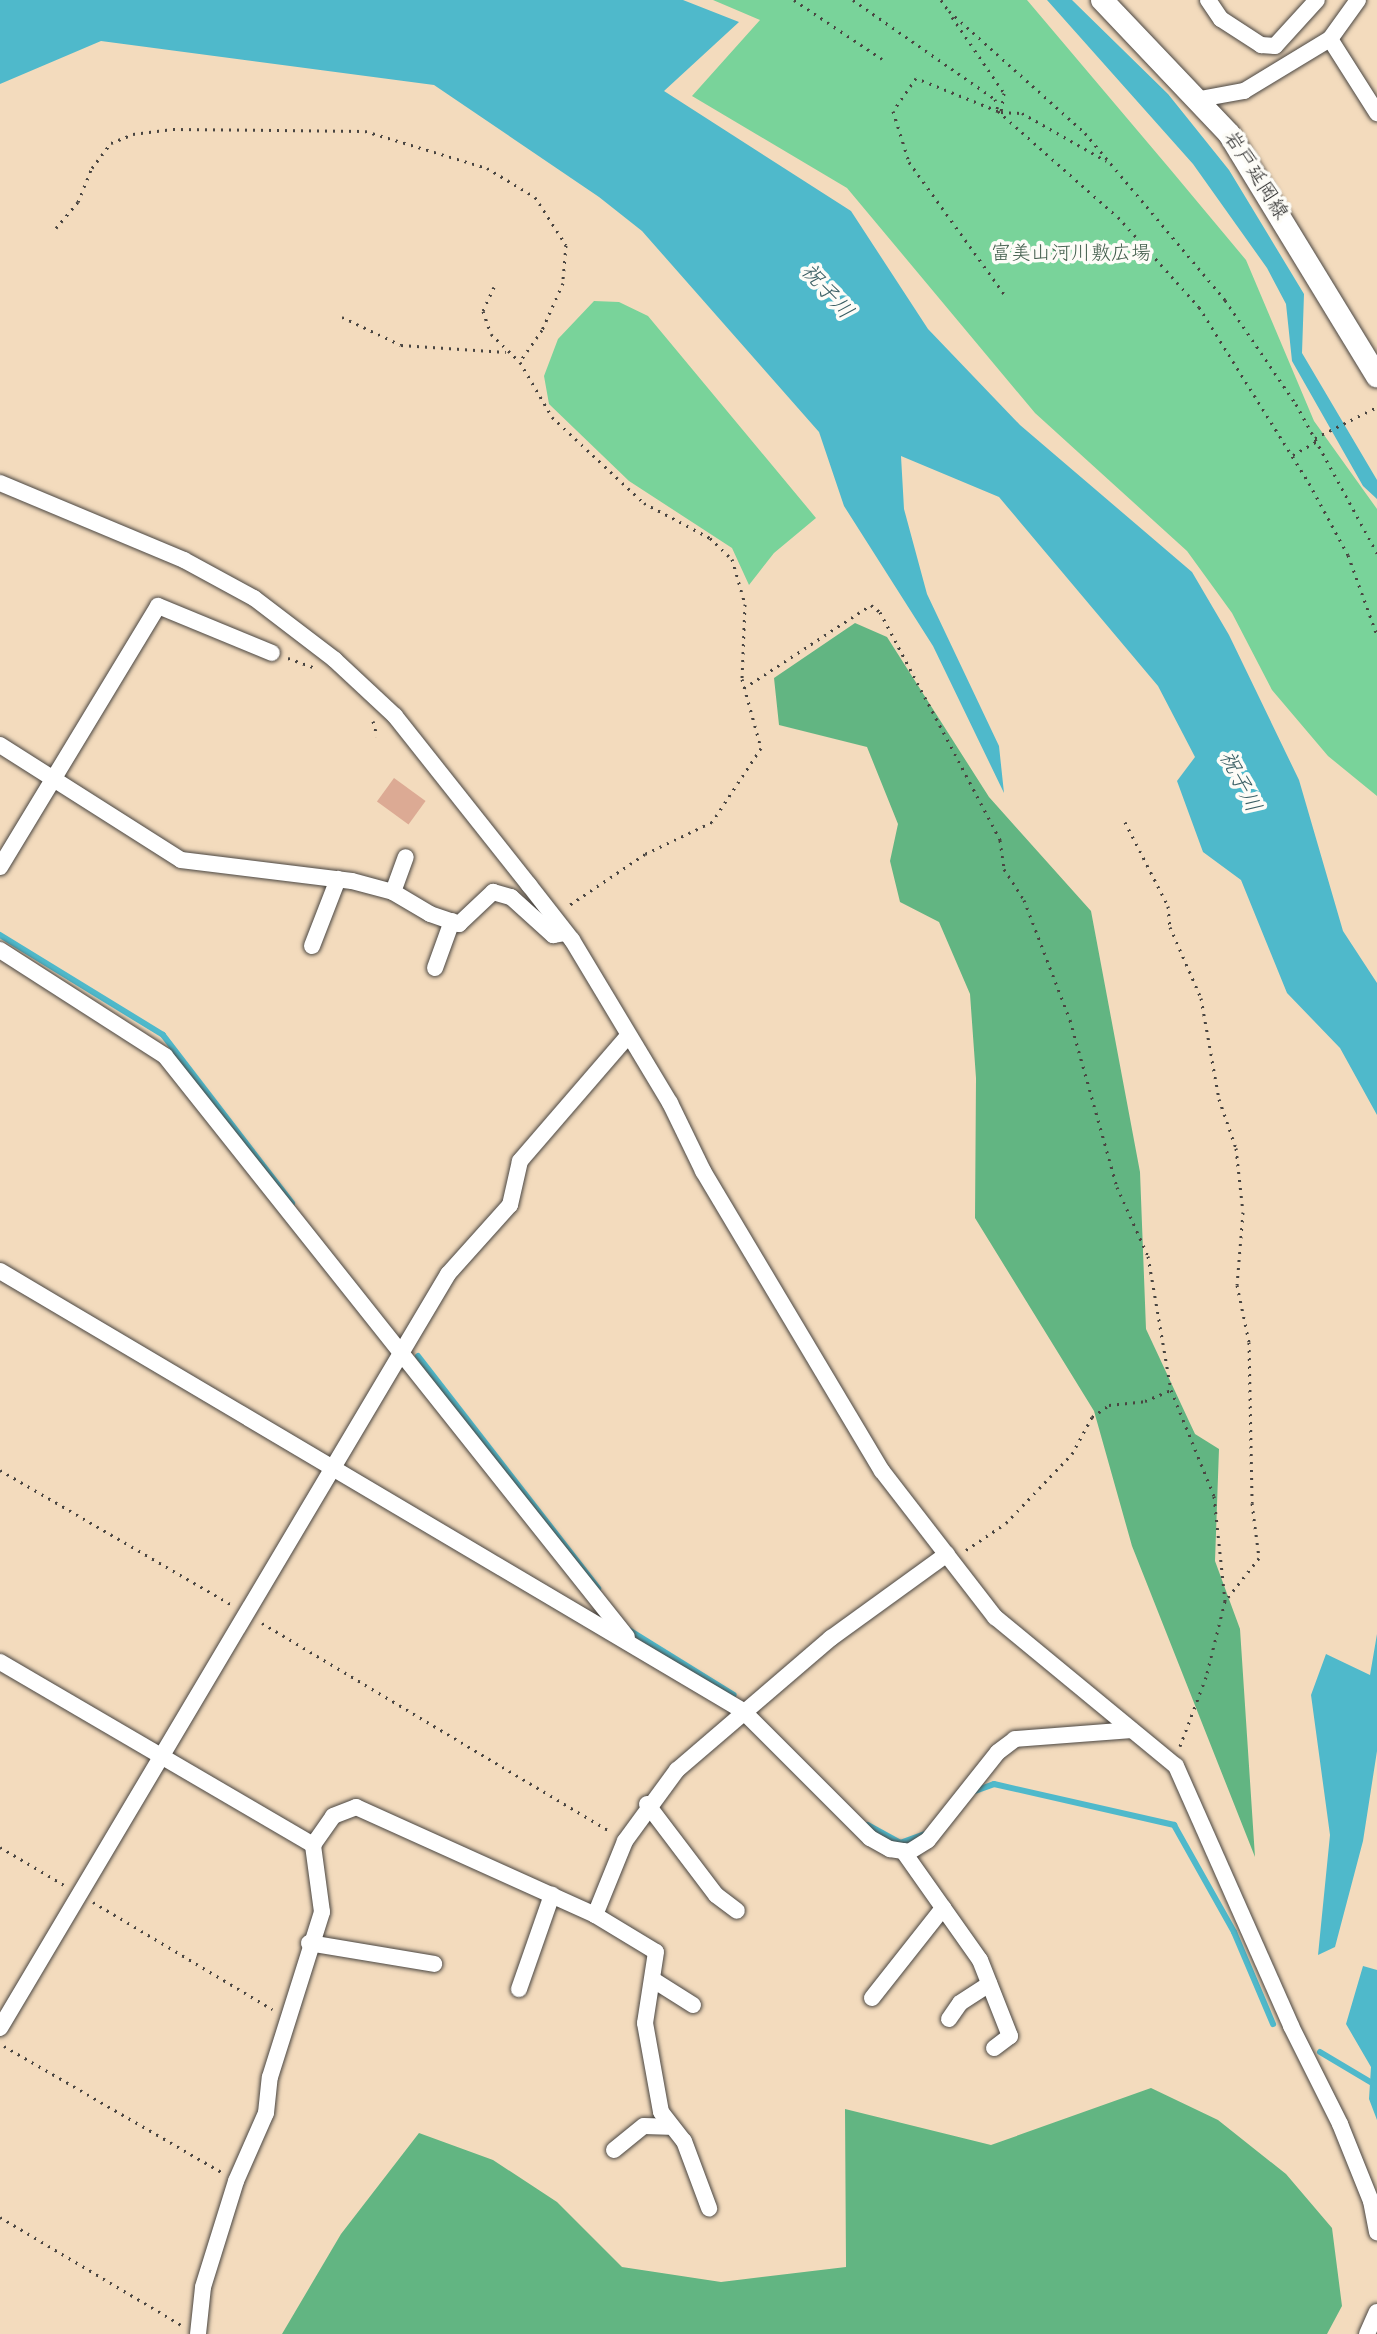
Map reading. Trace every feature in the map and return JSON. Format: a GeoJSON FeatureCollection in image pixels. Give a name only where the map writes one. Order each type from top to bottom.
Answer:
{"type":"FeatureCollection","features":[{"type":"Feature","properties":{"kind":"main road","name":"岩戸延岡線"},"geometry":{"type":"LineString","coordinates":[[1102,0],[1200,99],[1252,167],[1372,353],[1377,376]]}},
{"type":"Feature","properties":{"kind":"street"},"geometry":{"type":"LineString","coordinates":[[1208,0],[1221,19],[1261,45],[1275,46],[1315,1]]}},
{"type":"Feature","properties":{"kind":"street"},"geometry":{"type":"LineString","coordinates":[[1200,99],[1244,91],[1330,39],[1358,0]]}},
{"type":"Feature","properties":{"kind":"street"},"geometry":{"type":"LineString","coordinates":[[1330,39],[1377,113]]}},
{"type":"Feature","properties":{"kind":"street"},"geometry":{"type":"LineString","coordinates":[[0,483],[184,560],[254,598],[335,660],[395,716],[566,933],[628,1036],[710,1185],[882,1471],[995,1617],[1176,1766],[1291,2026],[1340,2124],[1371,2201],[1377,2232]]}},
{"type":"Feature","properties":{"kind":"street"},"geometry":{"type":"LineString","coordinates":[[0,867],[158,606],[272,653]]}},
{"type":"Feature","properties":{"kind":"street"},"geometry":{"type":"LineString","coordinates":[[0,745],[181,860],[338,879],[393,892],[459,924],[493,892],[511,897],[553,935],[566,933]]}},
{"type":"Feature","properties":{"kind":"street"},"geometry":{"type":"LineString","coordinates":[[393,892],[406,857]]}},
{"type":"Feature","properties":{"kind":"street"},"geometry":{"type":"LineString","coordinates":[[312,946],[338,879]]}},
{"type":"Feature","properties":{"kind":"street"},"geometry":{"type":"LineString","coordinates":[[435,968],[452,921]]}},
{"type":"Feature","properties":{"kind":"street"},"geometry":{"type":"LineString","coordinates":[[0,950],[165,1056],[632,1644]]}},
{"type":"Feature","properties":{"kind":"street"},"geometry":{"type":"LineString","coordinates":[[0,2028],[335,1469],[448,1274],[510,1205],[520,1161],[628,1036]]}},
{"type":"Feature","properties":{"kind":"street"},"geometry":{"type":"LineString","coordinates":[[0,1271],[743,1711],[870,1838],[903,1851],[980,1960],[1010,2036],[994,2048]]}},
{"type":"Feature","properties":{"kind":"street"},"geometry":{"type":"LineString","coordinates":[[595,1915],[625,1841],[647,1804],[743,1711],[831,1638],[950,1557]]}},
{"type":"Feature","properties":{"kind":"street"},"geometry":{"type":"LineString","coordinates":[[0,1662],[313,1845]]}},
{"type":"Feature","properties":{"kind":"street"},"geometry":{"type":"LineString","coordinates":[[903,1851],[928,1840],[998,1752],[1015,1739],[1131,1730]]}},
{"type":"Feature","properties":{"kind":"street"},"geometry":{"type":"LineString","coordinates":[[647,1804],[716,1895],[737,1911]]}},
{"type":"Feature","properties":{"kind":"street"},"geometry":{"type":"LineString","coordinates":[[197,2334],[203,2287],[236,2181],[266,2113],[270,2077],[309,1943],[322,1912],[313,1845],[333,1816],[356,1807],[595,1915],[656,1952],[655,1981],[645,2023],[668,2127],[684,2141],[709,2208]]}},
{"type":"Feature","properties":{"kind":"street"},"geometry":{"type":"LineString","coordinates":[[519,1989],[552,1895]]}},
{"type":"Feature","properties":{"kind":"street"},"geometry":{"type":"LineString","coordinates":[[872,1998],[943,1908]]}},
{"type":"Feature","properties":{"kind":"street"},"geometry":{"type":"LineString","coordinates":[[309,1943],[434,1964]]}},
{"type":"Feature","properties":{"kind":"street"},"geometry":{"type":"LineString","coordinates":[[655,1981],[693,2005]]}},
{"type":"Feature","properties":{"kind":"street"},"geometry":{"type":"LineString","coordinates":[[949,2019],[960,2003],[989,1984]]}},
{"type":"Feature","properties":{"kind":"street"},"geometry":{"type":"LineString","coordinates":[[614,2150],[644,2126],[668,2127]]}},
{"type":"Feature","properties":{"kind":"street"},"geometry":{"type":"LineString","coordinates":[[1367,2334],[1377,2312]]}},
{"type":"Feature","properties":{"kind":"path"},"geometry":{"type":"LineString","coordinates":[[794,0],[882,59]]}},
{"type":"Feature","properties":{"kind":"path"},"geometry":{"type":"LineString","coordinates":[[853,0],[960,70],[995,99],[1000,111],[1118,217],[1199,307],[1293,455],[1348,555],[1377,635]]}},
{"type":"Feature","properties":{"kind":"path"},"geometry":{"type":"LineString","coordinates":[[941,0],[1004,93],[1000,111]]}},
{"type":"Feature","properties":{"kind":"path"},"geometry":{"type":"LineString","coordinates":[[949,11],[1085,133],[1225,300],[1316,440],[1377,553]]}},
{"type":"Feature","properties":{"kind":"path"},"geometry":{"type":"LineString","coordinates":[[1005,295],[909,162],[893,111],[916,78],[1000,111],[1022,113],[1109,163]]}},
{"type":"Feature","properties":{"kind":"path"},"geometry":{"type":"LineString","coordinates":[[56,228],[78,202],[92,168],[111,143],[133,134],[173,129],[365,131],[487,168],[535,197],[566,245],[563,283],[542,330],[520,362]]}},
{"type":"Feature","properties":{"kind":"path"},"geometry":{"type":"LineString","coordinates":[[494,287],[483,311],[491,334],[506,352],[520,362],[566,434],[644,503],[710,538],[732,559],[745,604],[740,651],[744,688],[761,748],[712,822],[645,854],[552,917]]}},
{"type":"Feature","properties":{"kind":"path"},"geometry":{"type":"LineString","coordinates":[[342,317],[401,345],[506,352]]}},
{"type":"Feature","properties":{"kind":"path"},"geometry":{"type":"LineString","coordinates":[[1293,455],[1326,430],[1353,415],[1377,407]]}},
{"type":"Feature","properties":{"kind":"path"},"geometry":{"type":"LineString","coordinates":[[744,688],[871,605],[880,612],[1000,840],[1004,869],[1024,900],[1070,1020],[1117,1187],[1148,1256],[1171,1390],[1214,1496],[1225,1601]]}},
{"type":"Feature","properties":{"kind":"path"},"geometry":{"type":"LineString","coordinates":[[1125,822],[1168,906],[1170,927],[1201,998],[1219,1099],[1236,1148],[1243,1212],[1237,1285],[1249,1342],[1252,1503],[1259,1558],[1225,1601],[1176,1766]]}},
{"type":"Feature","properties":{"kind":"path"},"geometry":{"type":"LineString","coordinates":[[950,1557],[1017,1513],[1072,1454],[1092,1417],[1109,1405],[1145,1401],[1171,1390]]}},
{"type":"Feature","properties":{"kind":"path"},"geometry":{"type":"LineString","coordinates":[[0,1470],[246,1613],[625,1841]]}},
{"type":"Feature","properties":{"kind":"path"},"geometry":{"type":"LineString","coordinates":[[0,1847],[287,2018]]}},
{"type":"Feature","properties":{"kind":"path"},"geometry":{"type":"LineString","coordinates":[[0,2044],[236,2181]]}},
{"type":"Feature","properties":{"kind":"path"},"geometry":{"type":"LineString","coordinates":[[0,2217],[197,2334]]}},
{"type":"Feature","properties":{"kind":"green space","name":"富美山河川敷広場"},"geometry":{"type":"Polygon","coordinates":[[[713,0],[1027,0],[1246,260],[1314,421],[1377,509],[1377,796],[1328,756],[1272,690],[1232,613],[1187,551],[1035,413],[847,188],[692,96],[760,20],[713,0]]]}},
{"type":"Feature","properties":{"kind":"green space"},"geometry":{"type":"Polygon","coordinates":[[[594,301],[619,302],[648,316],[816,518],[774,553],[749,585],[732,548],[629,481],[549,404],[544,376],[558,339],[594,301]]]}},
{"type":"Feature","properties":{"kind":"green space"},"geometry":{"type":"Polygon","coordinates":[[[855,623],[887,637],[989,797],[1091,911],[1140,1172],[1146,1329],[1195,1434],[1219,1449],[1215,1561],[1240,1629],[1255,1857],[1132,1546],[1094,1411],[975,1218],[976,1078],[970,994],[939,922],[900,902],[890,861],[898,824],[867,747],[779,725],[774,678],[855,623]]]}},
{"type":"Feature","properties":{"kind":"green space"},"geometry":{"type":"Polygon","coordinates":[[[1151,2088],[1218,2120],[1286,2174],[1332,2228],[1342,2306],[1327,2334],[282,2334],[341,2234],[419,2133],[493,2160],[557,2202],[622,2267],[721,2282],[846,2267],[845,2109],[991,2145],[1151,2088]]]}},
{"type":"Feature","properties":{"kind":"water","name":"祝子川"},"geometry":{"type":"Polygon","coordinates":[[[0,0],[683,0],[739,22],[664,91],[851,211],[928,329],[1020,425],[1192,572],[1229,635],[1299,780],[1343,931],[1377,983],[1377,1115],[1340,1048],[1287,993],[1241,880],[1203,852],[1177,781],[1195,757],[1158,686],[999,497],[901,456],[904,509],[927,594],[999,746],[1004,793],[933,646],[844,506],[819,432],[642,231],[599,197],[434,85],[101,41],[0,84],[0,0]]]}},
{"type":"Feature","properties":{"kind":"water"},"geometry":{"type":"Polygon","coordinates":[[[1047,0],[1072,0],[1168,94],[1229,170],[1304,294],[1302,353],[1377,480],[1377,499],[1363,486],[1292,361],[1286,304],[1267,268],[1193,164],[1047,0]]]}},
{"type":"Feature","properties":{"kind":"water"},"geometry":{"type":"Polygon","coordinates":[[[1377,1634],[1377,1751],[1363,1841],[1335,1947],[1318,1955],[1330,1835],[1311,1695],[1326,1654],[1370,1675],[1377,1634]]]}},
{"type":"Feature","properties":{"kind":"water"},"geometry":{"type":"Polygon","coordinates":[[[1363,1966],[1377,1970],[1377,2120],[1369,2099],[1371,2067],[1346,2024],[1363,1966]]]}},
{"type":"Feature","properties":{"kind":"building"},"geometry":{"type":"Polygon","coordinates":[[[394,778],[426,801],[409,824],[377,801],[394,778]]]}},
{"type":"Feature","properties":{"kind":"waterway"},"geometry":{"type":"LineString","coordinates":[[0,935],[163,1035],[292,1203]]}},
{"type":"Feature","properties":{"kind":"waterway"},"geometry":{"type":"LineString","coordinates":[[418,1356],[598,1588]]}},
{"type":"Feature","properties":{"kind":"waterway"},"geometry":{"type":"LineString","coordinates":[[629,1630],[734,1695]]}},
{"type":"Feature","properties":{"kind":"waterway"},"geometry":{"type":"LineString","coordinates":[[975,1791],[994,1784],[1174,1825],[1234,1932],[1273,2024]]}},
{"type":"Feature","properties":{"kind":"waterway"},"geometry":{"type":"LineString","coordinates":[[868,1825],[900,1843],[925,1834]]}},
{"type":"Feature","properties":{"kind":"waterway"},"geometry":{"type":"LineString","coordinates":[[1320,2052],[1377,2086]]}}]}
